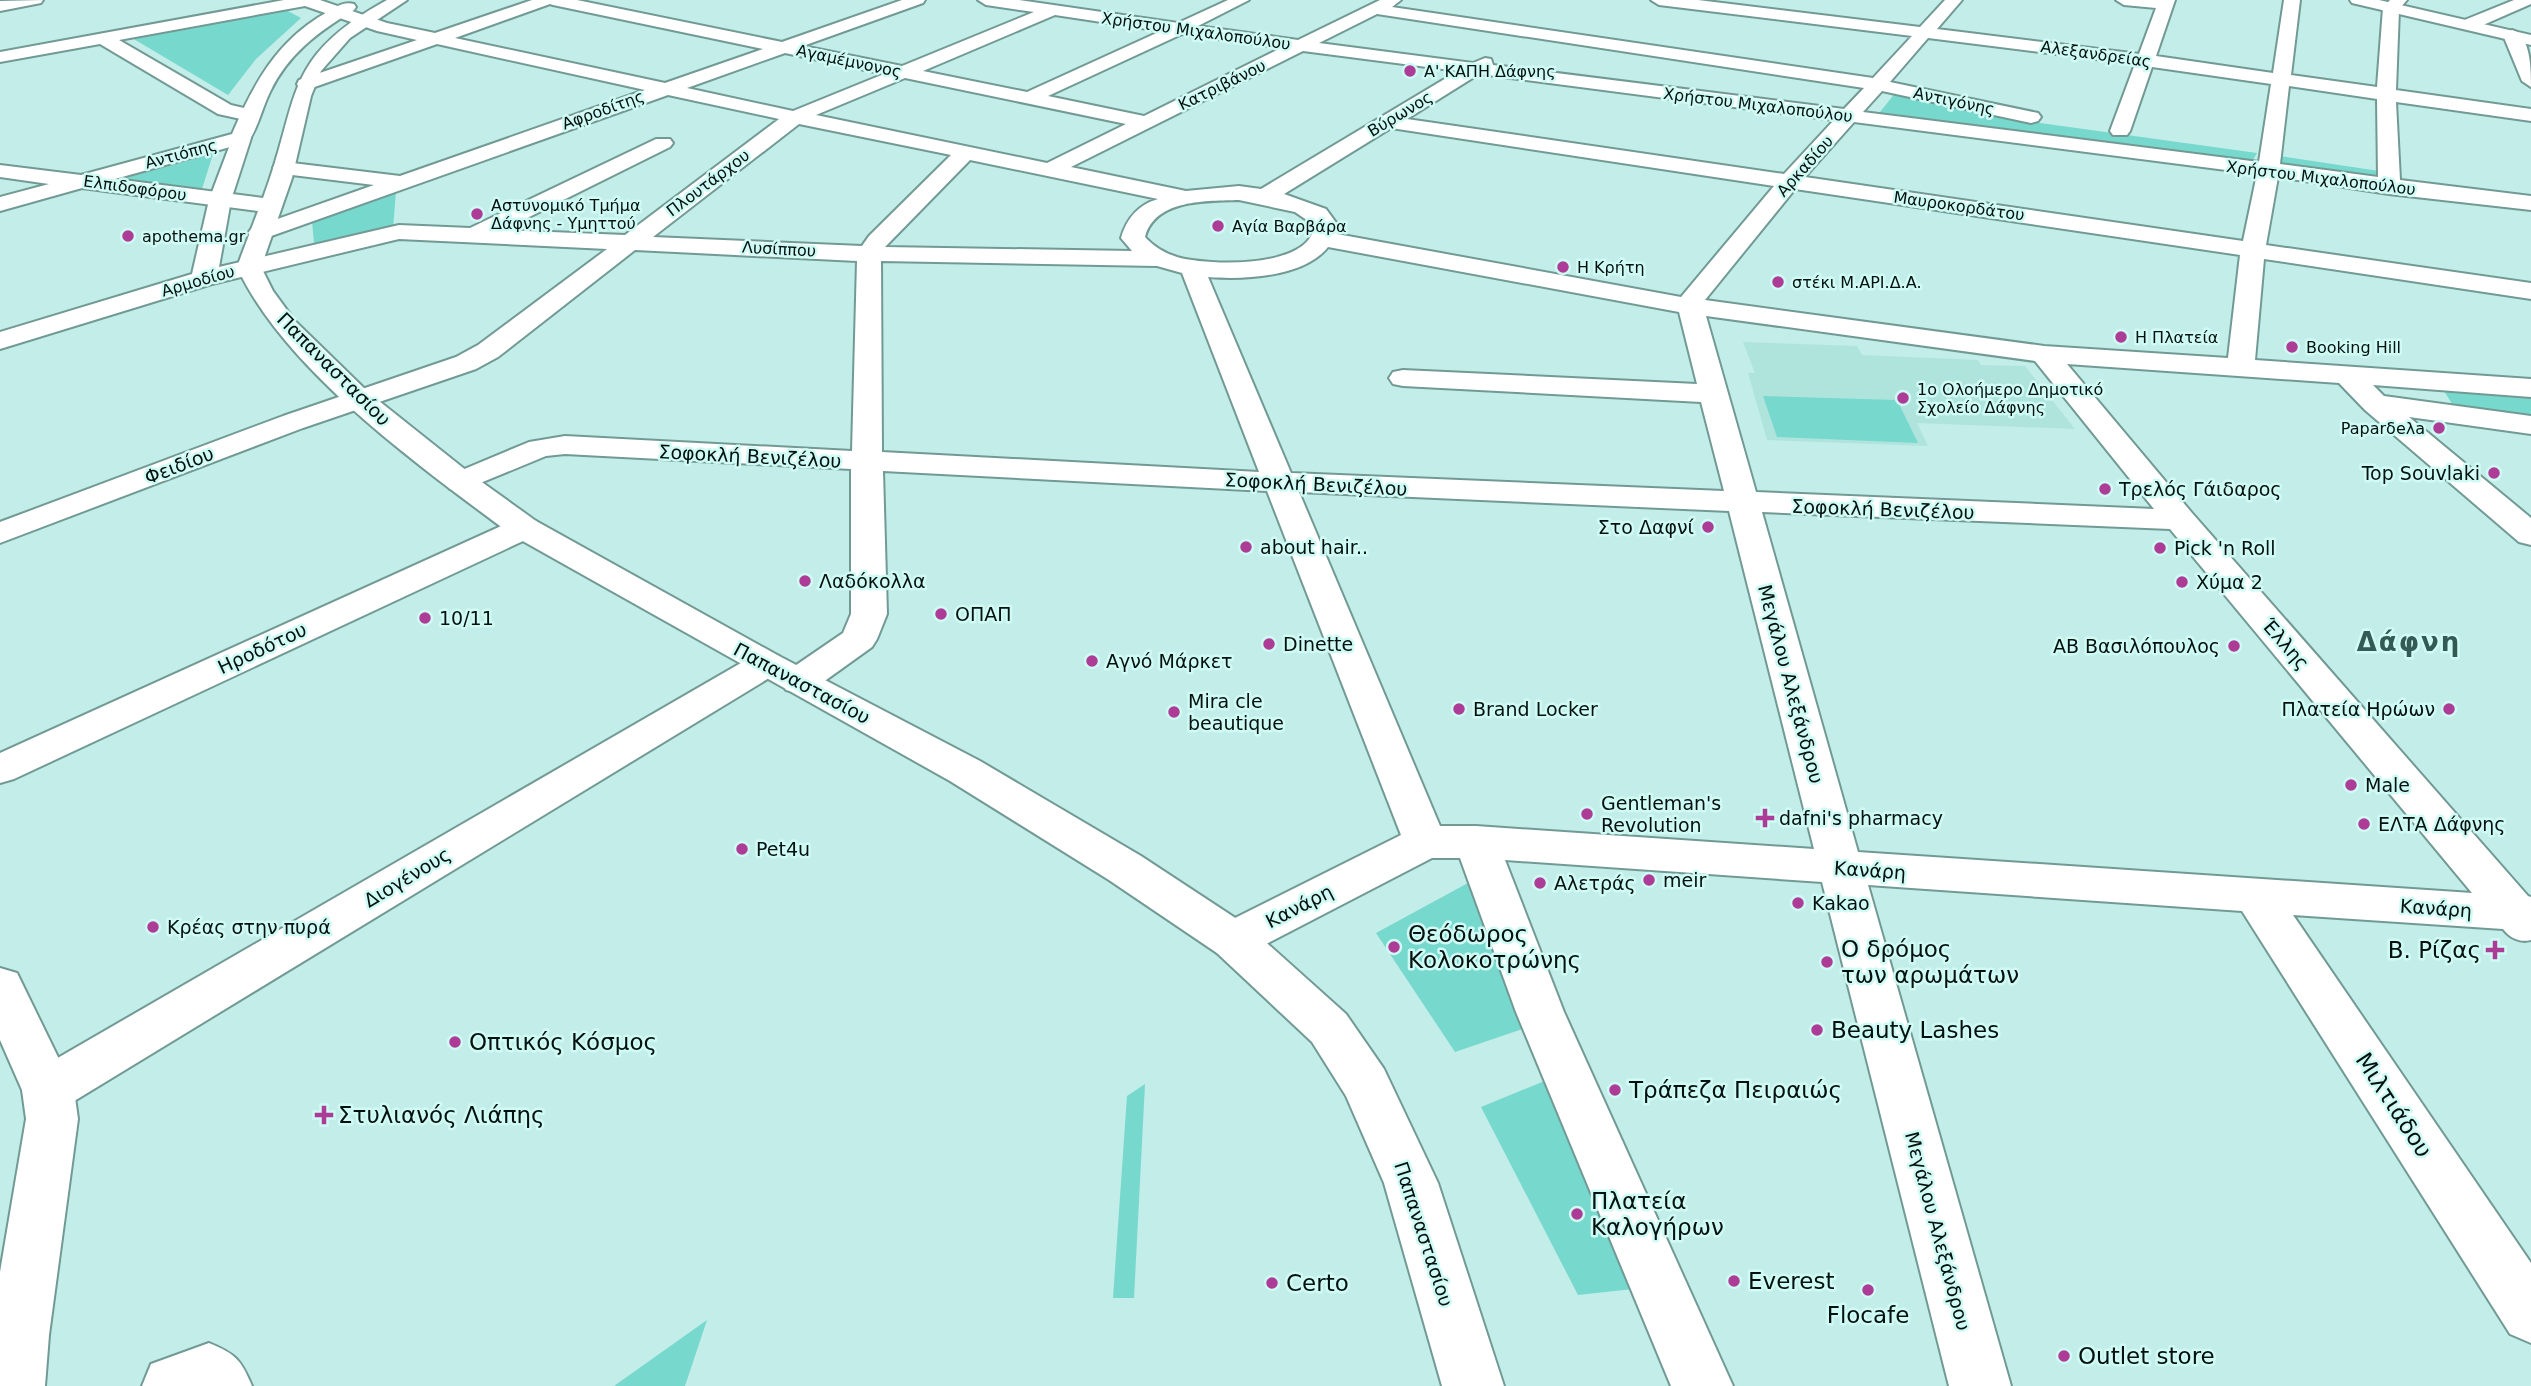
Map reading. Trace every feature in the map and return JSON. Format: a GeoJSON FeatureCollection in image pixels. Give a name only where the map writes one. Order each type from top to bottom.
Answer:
{"type":"FeatureCollection","features":[{"type":"Feature","properties":{"kind":"street"},"geometry":{"type":"LineString","coordinates":[[0,6],[35,0]]}},
{"type":"Feature","properties":{"kind":"street"},"geometry":{"type":"LineString","coordinates":[[0,57],[306,0],[361,21],[795,117],[1187,198]]}},
{"type":"Feature","properties":{"kind":"street"},"geometry":{"type":"LineString","coordinates":[[204,278],[220,200],[263,84],[278,59],[298,40],[360,0]]}},
{"type":"Feature","properties":{"kind":"street"},"geometry":{"type":"LineString","coordinates":[[249,267],[284,168],[306,84],[324,53],[361,21],[399,0]]}},
{"type":"Feature","properties":{"kind":"street"},"geometry":{"type":"LineString","coordinates":[[306,84],[550,0]]}},
{"type":"Feature","properties":{"kind":"street","name":"Αγαμέμνονος"},"geometry":{"type":"LineString","coordinates":[[550,0],[1146,122]]}},
{"type":"Feature","properties":{"kind":"street","name":"Αφροδίτης"},"geometry":{"type":"LineString","coordinates":[[284,168],[403,182],[917,0]]}},
{"type":"Feature","properties":{"kind":"street","name":"Χρήστου Μιχαλοπούλου"},"geometry":{"type":"LineString","coordinates":[[986,0],[1301,46],[1849,116],[2269,162],[2531,203]]}},
{"type":"Feature","properties":{"kind":"street","name":"Πλουτάρχου"},"geometry":{"type":"LineString","coordinates":[[359,399],[466,363],[488,351],[795,117],[1078,0]]}},
{"type":"Feature","properties":{"kind":"street"},"geometry":{"type":"LineString","coordinates":[[1029,98],[1241,0]]}},
{"type":"Feature","properties":{"kind":"street","name":"Αλεξανδρείας"},"geometry":{"type":"LineString","coordinates":[[1659,0],[1751,5],[2531,115]]}},
{"type":"Feature","properties":{"kind":"street","name":"Αρκαδίου"},"geometry":{"type":"LineString","coordinates":[[1690,306],[1694,295],[1790,181],[1928,32],[1954,0]]}},
{"type":"Feature","properties":{"kind":"street"},"geometry":{"type":"LineString","coordinates":[[2123,0],[2166,2],[2113,130],[2269,162]]}},
{"type":"Feature","properties":{"kind":"street"},"geometry":{"type":"LineString","coordinates":[[2241,366],[2253,250],[2269,162],[2292,0]]}},
{"type":"Feature","properties":{"kind":"street"},"geometry":{"type":"LineString","coordinates":[[2358,0],[2395,4],[2531,40]]}},
{"type":"Feature","properties":{"kind":"street"},"geometry":{"type":"LineString","coordinates":[[2468,25],[2528,0]]}},
{"type":"Feature","properties":{"kind":"street","name":"Αντιγόνης"},"geometry":{"type":"LineString","coordinates":[[1384,4],[1535,32],[1700,51],[2053,121]]}},
{"type":"Feature","properties":{"kind":"street","name":"Κατριβάνου"},"geometry":{"type":"LineString","coordinates":[[1052,169],[1384,4]]}},
{"type":"Feature","properties":{"kind":"street"},"geometry":{"type":"LineString","coordinates":[[2395,4],[2386,95],[2389,179],[2531,195]]}},
{"type":"Feature","properties":{"kind":"street"},"geometry":{"type":"LineString","coordinates":[[1726,28],[1751,5]]}},
{"type":"Feature","properties":{"kind":"street"},"geometry":{"type":"LineString","coordinates":[[629,16],[657,7]]}},
{"type":"Feature","properties":{"kind":"street","name":"Βύρωνος"},"geometry":{"type":"LineString","coordinates":[[1265,196],[1535,32]]}},
{"type":"Feature","properties":{"kind":"street"},"geometry":{"type":"LineString","coordinates":[[2512,35],[2531,81]]}},
{"type":"Feature","properties":{"kind":"street"},"geometry":{"type":"LineString","coordinates":[[103,38],[225,110],[250,115]]}},
{"type":"Feature","properties":{"kind":"street","name":"Μαυροκορδάτου"},"geometry":{"type":"LineString","coordinates":[[1388,122],[2531,291]]}},
{"type":"Feature","properties":{"kind":"street","name":"Αντιόπης"},"geometry":{"type":"LineString","coordinates":[[0,204],[241,138]]}},
{"type":"Feature","properties":{"kind":"street"},"geometry":{"type":"LineString","coordinates":[[476,234],[663,143]]}},
{"type":"Feature","properties":{"kind":"street"},"geometry":{"type":"LineString","coordinates":[[869,254],[877,241],[966,152]]}},
{"type":"Feature","properties":{"kind":"street","name":"Ελπιδοφόρου"},"geometry":{"type":"LineString","coordinates":[[0,171],[270,206]]}},
{"type":"Feature","properties":{"kind":"street"},"geometry":{"type":"LineString","coordinates":[[261,233],[403,182],[399,232]]}},
{"type":"Feature","properties":{"kind":"street"},"geometry":{"type":"LineString","coordinates":[[1226,194],[1265,196],[1288,201],[1321,217],[1327,228],[1325,239],[1312,251],[1290,261],[1260,268],[1226,270],[1192,267],[1160,259],[1142,249],[1133,237],[1133,225],[1144,214],[1162,204],[1226,194]]}},
{"type":"Feature","properties":{"kind":"street","name":"Λυσίππου"},"geometry":{"type":"LineString","coordinates":[[399,232],[869,254],[1160,259]]}},
{"type":"Feature","properties":{"kind":"street","name":"Αρμοδίου"},"geometry":{"type":"LineString","coordinates":[[0,341],[204,278],[399,232]]}},
{"type":"Feature","properties":{"kind":"street"},"geometry":{"type":"LineString","coordinates":[[1325,239],[1690,306],[2044,354],[2531,388]]}},
{"type":"Feature","properties":{"kind":"street","name":"Διογένους"},"geometry":{"type":"LineString","coordinates":[[48,1090],[783,673],[859,639],[869,614],[869,254]]}},
{"type":"Feature","properties":{"kind":"street","name":"Παπαναστασίου"},"geometry":{"type":"LineString","coordinates":[[249,267],[261,292],[286,327],[359,399],[461,482],[524,528],[997,790],[1125,868],[1233,940],[1329,1028],[1366,1084],[1411,1183],[1473,1386]]}},
{"type":"Feature","properties":{"kind":"street"},"geometry":{"type":"LineString","coordinates":[[1192,267],[1425,842]]}},
{"type":"Feature","properties":{"kind":"street","name":"Μεγάλου Αλεξάνδρου"},"geometry":{"type":"LineString","coordinates":[[1690,306],[1980,1386]]}},
{"type":"Feature","properties":{"kind":"street","name":"Έλλης"},"geometry":{"type":"LineString","coordinates":[[2044,354],[2180,520],[2526,919]]}},
{"type":"Feature","properties":{"kind":"street"},"geometry":{"type":"LineString","coordinates":[[2346,374],[2375,404],[2531,535]]}},
{"type":"Feature","properties":{"kind":"street"},"geometry":{"type":"LineString","coordinates":[[1403,378],[1714,394]]}},
{"type":"Feature","properties":{"kind":"street","name":"Φειδίου"},"geometry":{"type":"LineString","coordinates":[[0,533],[359,399]]}},
{"type":"Feature","properties":{"kind":"street"},"geometry":{"type":"LineString","coordinates":[[2375,404],[2531,425]]}},
{"type":"Feature","properties":{"kind":"street","name":"Σοφοκλή Βενιζέλου"},"geometry":{"type":"LineString","coordinates":[[461,482],[540,448],[565,445],[867,463],[2180,520]]}},
{"type":"Feature","properties":{"kind":"street","name":"Ηροδότου"},"geometry":{"type":"LineString","coordinates":[[0,769],[524,528]]}},
{"type":"Feature","properties":{"kind":"street","name":"Κανάρη"},"geometry":{"type":"LineString","coordinates":[[1233,940],[1425,842],[1476,842],[2256,896],[2526,919]]}},
{"type":"Feature","properties":{"kind":"street"},"geometry":{"type":"LineString","coordinates":[[1476,842],[1540,1012],[1702,1386]]}},
{"type":"Feature","properties":{"kind":"street","name":"Μιλτιάδου"},"geometry":{"type":"LineString","coordinates":[[2256,896],[2531,1314]]}},
{"type":"Feature","properties":{"kind":"street"},"geometry":{"type":"LineString","coordinates":[[0,987],[48,1090],[52,1119],[19,1335],[14,1386]]}},
{"type":"Feature","properties":{"kind":"street"},"geometry":{"type":"LineString","coordinates":[[173,1386],[209,1373],[221,1386]]}},
{"type":"Feature","properties":{"kind":"shaded area","name":"1ο Ολοήμερο Δημοτικό Σχολείο Δάφνης"},"geometry":{"type":"Polygon","coordinates":[[[1743,342],[1857,346],[1862,355],[1978,360],[1981,365],[2025,366],[2075,429],[1917,423],[1928,446],[1767,440],[1748,373],[1755,373],[1743,342]]]}},
{"type":"Feature","properties":{"kind":"green space"},"geometry":{"type":"Polygon","coordinates":[[[286,10],[301,18],[256,59],[228,95],[132,38],[286,10]]]}},
{"type":"Feature","properties":{"kind":"green space"},"geometry":{"type":"Polygon","coordinates":[[[1896,92],[2033,122],[2257,153],[2250,165],[1876,117],[1896,92]]]}},
{"type":"Feature","properties":{"kind":"green space"},"geometry":{"type":"Polygon","coordinates":[[[213,154],[202,189],[118,180],[213,154]]]}},
{"type":"Feature","properties":{"kind":"green space"},"geometry":{"type":"Polygon","coordinates":[[[2279,156],[2379,171],[2378,182],[2278,170],[2279,156]]]}},
{"type":"Feature","properties":{"kind":"green space"},"geometry":{"type":"Polygon","coordinates":[[[396,191],[393,229],[314,243],[312,221],[396,191]]]}},
{"type":"Feature","properties":{"kind":"green space"},"geometry":{"type":"Polygon","coordinates":[[[2444,391],[2531,397],[2531,417],[2454,407],[2444,391]]]}},
{"type":"Feature","properties":{"kind":"green space"},"geometry":{"type":"Polygon","coordinates":[[[1763,396],[1897,400],[1918,443],[1777,437],[1763,396]]]}},
{"type":"Feature","properties":{"kind":"green space"},"geometry":{"type":"Polygon","coordinates":[[[1479,877],[1537,1024],[1455,1052],[1376,933],[1479,877]]]}},
{"type":"Feature","properties":{"kind":"green space"},"geometry":{"type":"Polygon","coordinates":[[[1547,1080],[1633,1289],[1578,1295],[1481,1107],[1547,1080]]]}},
{"type":"Feature","properties":{"kind":"green space"},"geometry":{"type":"Polygon","coordinates":[[[1145,1084],[1134,1298],[1113,1298],[1127,1096],[1145,1084]]]}},
{"type":"Feature","properties":{"kind":"green space"},"geometry":{"type":"Polygon","coordinates":[[[707,1320],[685,1386],[614,1386],[707,1320]]]}},
{"type":"Feature","properties":{"kind":"place","name":"Α' ΚΑΠΗ Δάφνης"},"geometry":{"type":"Point","coordinates":[1410,71]}},
{"type":"Feature","properties":{"kind":"place","name":"Αστυνομικό Τμήμα Δάφνης - Υμηττού"},"geometry":{"type":"Point","coordinates":[477,214]}},
{"type":"Feature","properties":{"kind":"place","name":"Αγία Βαρβάρα"},"geometry":{"type":"Point","coordinates":[1218,226]}},
{"type":"Feature","properties":{"kind":"place","name":"apothema.gr"},"geometry":{"type":"Point","coordinates":[128,236]}},
{"type":"Feature","properties":{"kind":"place","name":"Η Κρήτη"},"geometry":{"type":"Point","coordinates":[1563,267]}},
{"type":"Feature","properties":{"kind":"place","name":"στέκι Μ.ΑΡΙ.Δ.Α."},"geometry":{"type":"Point","coordinates":[1778,282]}},
{"type":"Feature","properties":{"kind":"place","name":"Η Πλατεία"},"geometry":{"type":"Point","coordinates":[2121,337]}},
{"type":"Feature","properties":{"kind":"place","name":"Booking Hill"},"geometry":{"type":"Point","coordinates":[2292,347]}},
{"type":"Feature","properties":{"kind":"place","name":"1ο Ολοήμερο Δημοτικό Σχολείο Δάφνης"},"geometry":{"type":"Point","coordinates":[1903,398]}},
{"type":"Feature","properties":{"kind":"place","name":"Paparδeλa"},"geometry":{"type":"Point","coordinates":[2439,428]}},
{"type":"Feature","properties":{"kind":"place","name":"Top Souvlaki"},"geometry":{"type":"Point","coordinates":[2494,473]}},
{"type":"Feature","properties":{"kind":"place","name":"Τρελός Γάιδαρος"},"geometry":{"type":"Point","coordinates":[2105,489]}},
{"type":"Feature","properties":{"kind":"place","name":"Στο Δαφνί"},"geometry":{"type":"Point","coordinates":[1708,527]}},
{"type":"Feature","properties":{"kind":"place","name":"about hair.."},"geometry":{"type":"Point","coordinates":[1246,547]}},
{"type":"Feature","properties":{"kind":"place","name":"Pick 'n Roll"},"geometry":{"type":"Point","coordinates":[2160,548]}},
{"type":"Feature","properties":{"kind":"place","name":"Λαδόκολλα"},"geometry":{"type":"Point","coordinates":[805,581]}},
{"type":"Feature","properties":{"kind":"place","name":"Χύμα 2"},"geometry":{"type":"Point","coordinates":[2182,582]}},
{"type":"Feature","properties":{"kind":"place","name":"ΟΠΑΠ"},"geometry":{"type":"Point","coordinates":[941,614]}},
{"type":"Feature","properties":{"kind":"place","name":"10/11"},"geometry":{"type":"Point","coordinates":[425,618]}},
{"type":"Feature","properties":{"kind":"place","name":"Dinette"},"geometry":{"type":"Point","coordinates":[1269,644]}},
{"type":"Feature","properties":{"kind":"place","name":"ΑΒ Βασιλόπουλος"},"geometry":{"type":"Point","coordinates":[2234,646]}},
{"type":"Feature","properties":{"kind":"place","name":"Αγνό Μάρκετ"},"geometry":{"type":"Point","coordinates":[1092,661]}},
{"type":"Feature","properties":{"kind":"place","name":"Brand Locker"},"geometry":{"type":"Point","coordinates":[1459,709]}},
{"type":"Feature","properties":{"kind":"place","name":"Πλατεία Ηρώων"},"geometry":{"type":"Point","coordinates":[2449,709]}},
{"type":"Feature","properties":{"kind":"place","name":"Mira cle beautique"},"geometry":{"type":"Point","coordinates":[1174,712]}},
{"type":"Feature","properties":{"kind":"place","name":"Male"},"geometry":{"type":"Point","coordinates":[2351,785]}},
{"type":"Feature","properties":{"kind":"place","name":"Gentleman's Revolution"},"geometry":{"type":"Point","coordinates":[1587,814]}},
{"type":"Feature","properties":{"kind":"place","name":"dafni's pharmacy"},"geometry":{"type":"Point","coordinates":[1765,818]}},
{"type":"Feature","properties":{"kind":"place","name":"ΕΛΤΑ Δάφνης"},"geometry":{"type":"Point","coordinates":[2364,824]}},
{"type":"Feature","properties":{"kind":"place","name":"Pet4u"},"geometry":{"type":"Point","coordinates":[742,849]}},
{"type":"Feature","properties":{"kind":"place","name":"meir"},"geometry":{"type":"Point","coordinates":[1649,880]}},
{"type":"Feature","properties":{"kind":"place","name":"Αλετράς"},"geometry":{"type":"Point","coordinates":[1540,883]}},
{"type":"Feature","properties":{"kind":"place","name":"Kakao"},"geometry":{"type":"Point","coordinates":[1798,903]}},
{"type":"Feature","properties":{"kind":"place","name":"Κρέας στην πυρά"},"geometry":{"type":"Point","coordinates":[153,927]}},
{"type":"Feature","properties":{"kind":"place","name":"Θεόδωρος Κολοκοτρώνης"},"geometry":{"type":"Point","coordinates":[1394,947]}},
{"type":"Feature","properties":{"kind":"place","name":"Β. Ρίζας"},"geometry":{"type":"Point","coordinates":[2495,950]}},
{"type":"Feature","properties":{"kind":"place","name":"Ο δρόμος των αρωμάτων"},"geometry":{"type":"Point","coordinates":[1827,962]}},
{"type":"Feature","properties":{"kind":"place","name":"Beauty Lashes"},"geometry":{"type":"Point","coordinates":[1817,1030]}},
{"type":"Feature","properties":{"kind":"place","name":"Οπτικός Κόσμος"},"geometry":{"type":"Point","coordinates":[455,1042]}},
{"type":"Feature","properties":{"kind":"place","name":"Τράπεζα Πειραιώς"},"geometry":{"type":"Point","coordinates":[1615,1090]}},
{"type":"Feature","properties":{"kind":"place","name":"Στυλιανός Λιάπης"},"geometry":{"type":"Point","coordinates":[324,1115]}},
{"type":"Feature","properties":{"kind":"place","name":"Πλατεία Καλογήρων"},"geometry":{"type":"Point","coordinates":[1577,1214]}},
{"type":"Feature","properties":{"kind":"place","name":"Everest"},"geometry":{"type":"Point","coordinates":[1734,1281]}},
{"type":"Feature","properties":{"kind":"place","name":"Certo"},"geometry":{"type":"Point","coordinates":[1272,1283]}},
{"type":"Feature","properties":{"kind":"place","name":"Flocafe"},"geometry":{"type":"Point","coordinates":[1868,1290]}},
{"type":"Feature","properties":{"kind":"place","name":"Outlet store"},"geometry":{"type":"Point","coordinates":[2064,1356]}},
{"type":"Feature","properties":{"kind":"district","name":"Δάφνη"},"geometry":{"type":"Point","coordinates":[2409,642]}}]}
